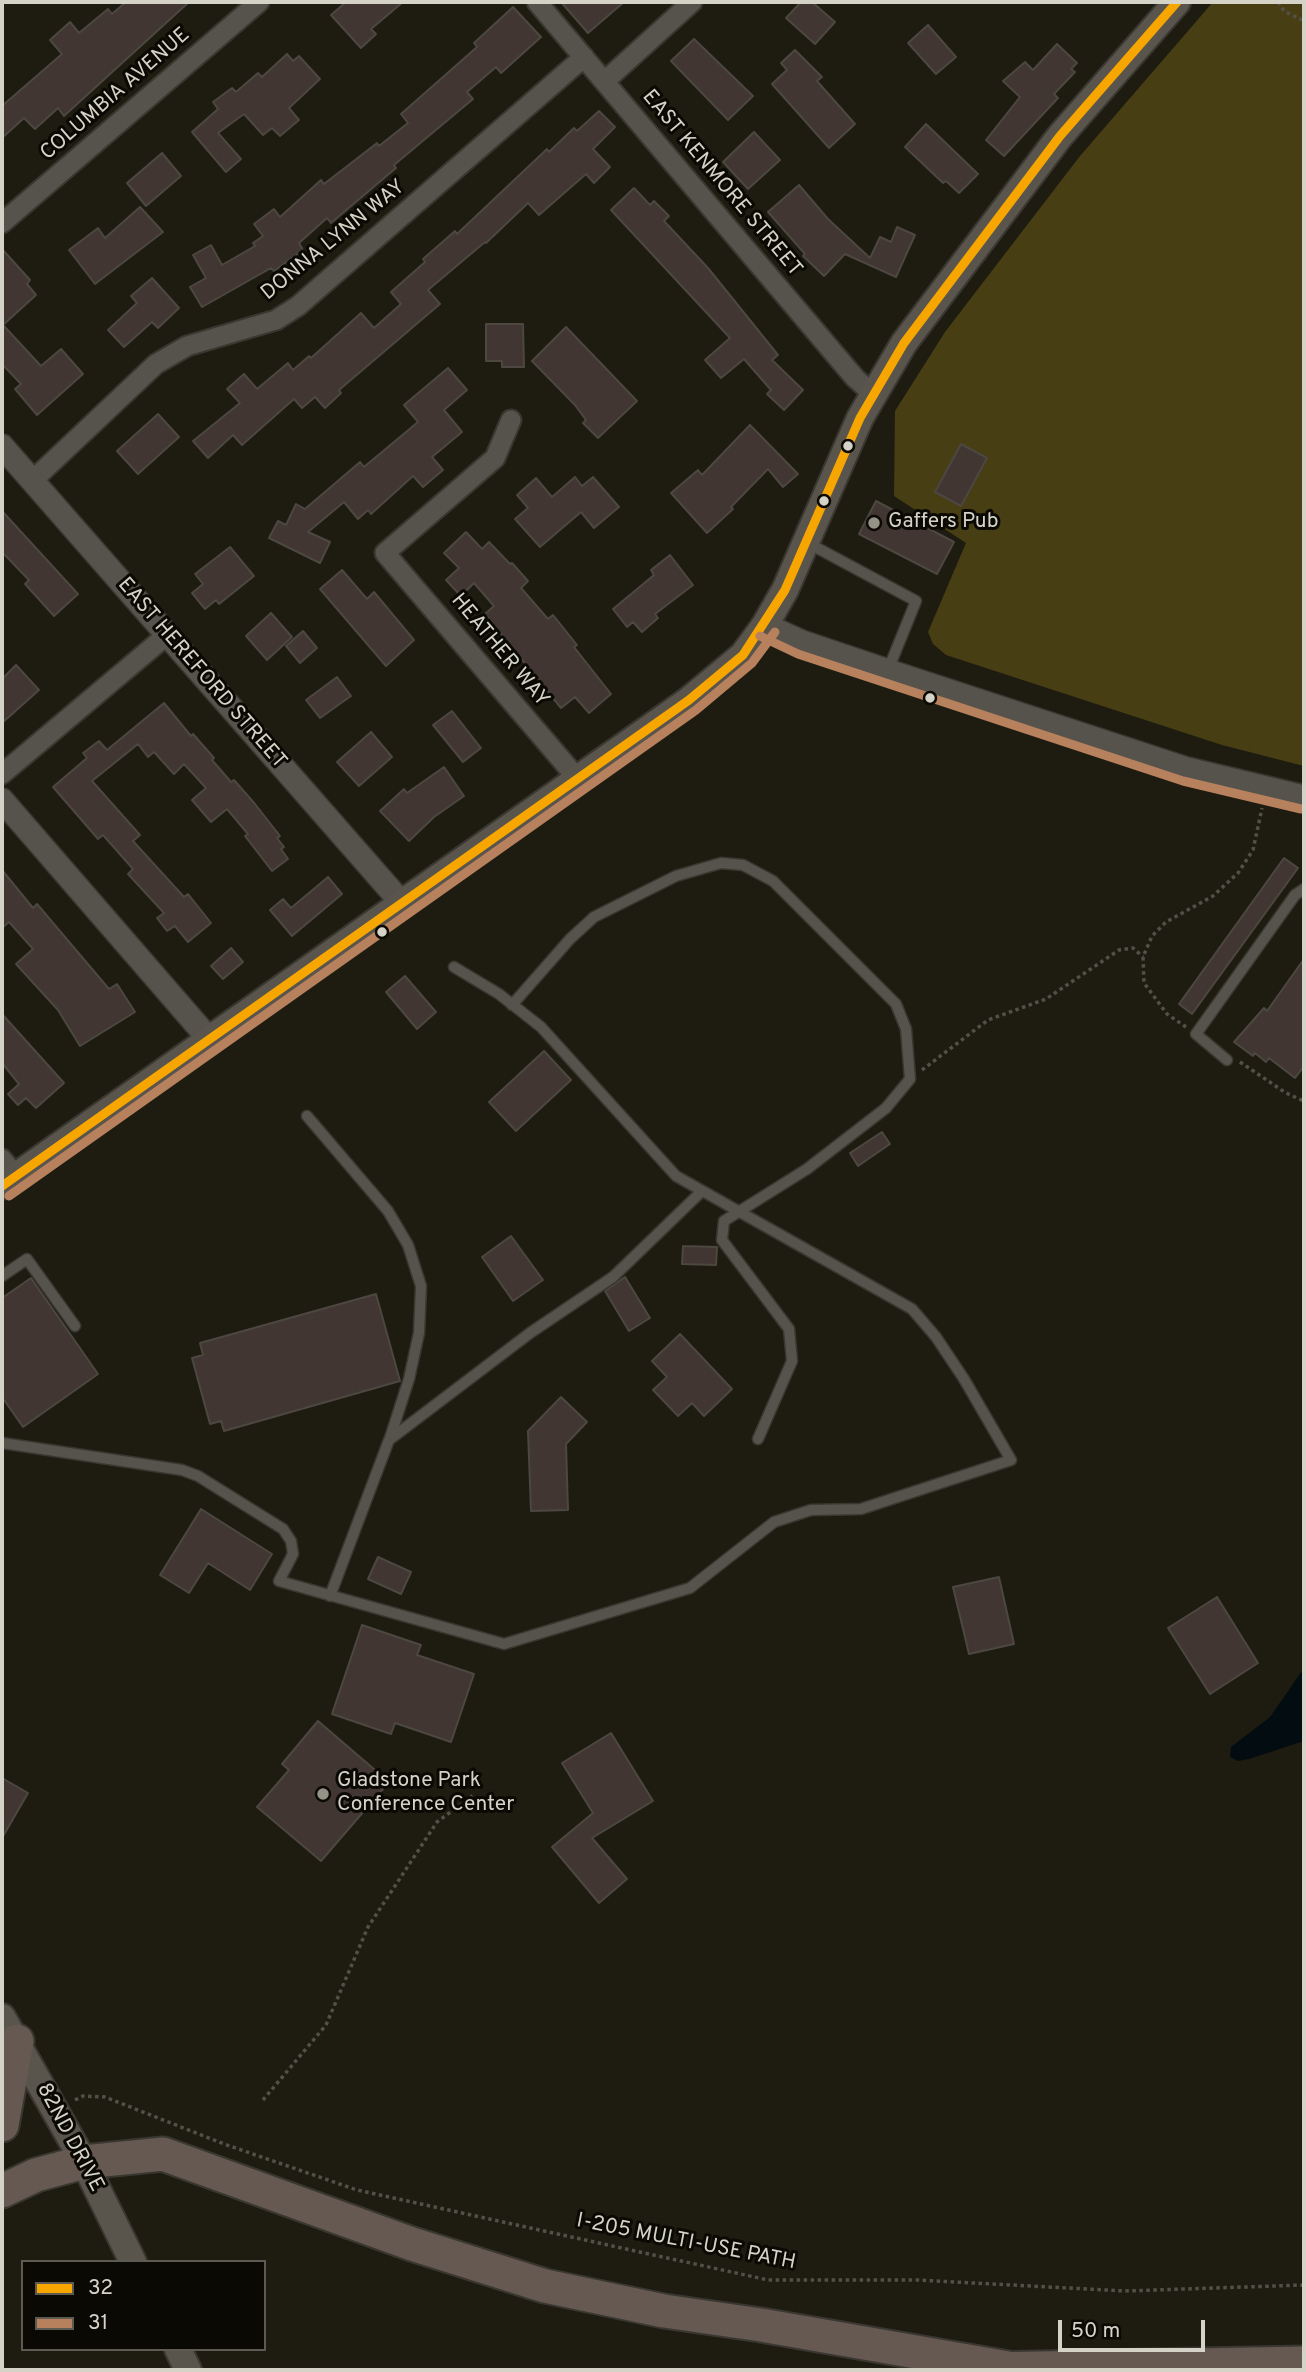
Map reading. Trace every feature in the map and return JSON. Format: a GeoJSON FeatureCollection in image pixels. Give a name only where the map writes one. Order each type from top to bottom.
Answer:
{"type":"FeatureCollection","features":[{"type":"Feature","properties":{"kind":"highway"},"geometry":{"type":"LineString","coordinates":[[2,2125],[9,2029]]}},
{"type":"Feature","properties":{"kind":"highway"},"geometry":{"type":"LineString","coordinates":[[2,2191],[36,2175],[84,2162],[163,2154],[412,2244],[545,2286],[664,2311],[775,2327],[1008,2368]]}},
{"type":"Feature","properties":{"kind":"highway"},"geometry":{"type":"LineString","coordinates":[[911,2370],[1304,2363]]}},
{"type":"Feature","properties":{"kind":"main road"},"geometry":{"type":"LineString","coordinates":[[7,1174],[209,1039],[722,675],[743,654],[765,625],[873,394],[923,315],[1060,136],[1177,2]]}},
{"type":"Feature","properties":{"kind":"main road","name":"82ND DRIVE"},"geometry":{"type":"LineString","coordinates":[[9,2029],[84,2162],[132,2260]]}},
{"type":"Feature","properties":{"kind":"main road"},"geometry":{"type":"LineString","coordinates":[[178,2351],[188,2370]]}},
{"type":"Feature","properties":{"kind":"street","name":"COLUMBIA AVENUE"},"geometry":{"type":"LineString","coordinates":[[2,223],[259,2]]}},
{"type":"Feature","properties":{"kind":"street","name":"EAST KENMORE STREET"},"geometry":{"type":"LineString","coordinates":[[537,2],[855,378],[873,394]]}},
{"type":"Feature","properties":{"kind":"street"},"geometry":{"type":"LineString","coordinates":[[605,81],[692,2]]}},
{"type":"Feature","properties":{"kind":"street","name":"DONNA LYNN WAY"},"geometry":{"type":"LineString","coordinates":[[32,481],[156,364],[187,346],[276,320],[298,306],[584,57]]}},
{"type":"Feature","properties":{"kind":"street","name":"HEATHER WAY"},"geometry":{"type":"LineString","coordinates":[[510,420],[495,458],[385,553],[577,778]]}},
{"type":"Feature","properties":{"kind":"street","name":"EAST HEREFORD STREET"},"geometry":{"type":"LineString","coordinates":[[2,446],[401,902]]}},
{"type":"Feature","properties":{"kind":"street"},"geometry":{"type":"LineString","coordinates":[[765,625],[802,642],[1187,769],[1304,797]]}},
{"type":"Feature","properties":{"kind":"street"},"geometry":{"type":"LineString","coordinates":[[2,774],[167,635]]}},
{"type":"Feature","properties":{"kind":"street"},"geometry":{"type":"LineString","coordinates":[[2,800],[209,1039]]}},
{"type":"Feature","properties":{"kind":"lane"},"geometry":{"type":"LineString","coordinates":[[806,542],[916,601],[888,671]]}},
{"type":"Feature","properties":{"kind":"lane"},"geometry":{"type":"LineString","coordinates":[[512,1005],[570,939],[594,917],[676,876],[721,863],[743,864],[773,881],[897,1004],[906,1029],[910,1079],[886,1108],[807,1169],[724,1221],[722,1240],[789,1329],[792,1362],[758,1439]]}},
{"type":"Feature","properties":{"kind":"lane"},"geometry":{"type":"LineString","coordinates":[[1227,1060],[1196,1034],[1295,895],[1304,889]]}},
{"type":"Feature","properties":{"kind":"lane"},"geometry":{"type":"LineString","coordinates":[[2,1443],[182,1470],[198,1476],[283,1530],[291,1541],[293,1554],[279,1581],[504,1644],[690,1588],[774,1522],[811,1510],[861,1509],[1011,1460],[964,1379],[936,1337],[912,1309],[676,1176],[550,1037],[512,1005],[454,967]]}},
{"type":"Feature","properties":{"kind":"lane"},"geometry":{"type":"LineString","coordinates":[[307,1116],[388,1211],[408,1245],[421,1286],[419,1333],[409,1379],[389,1440],[330,1595]]}},
{"type":"Feature","properties":{"kind":"lane"},"geometry":{"type":"LineString","coordinates":[[389,1440],[530,1333],[613,1277],[701,1192]]}},
{"type":"Feature","properties":{"kind":"lane"},"geometry":{"type":"LineString","coordinates":[[2,1276],[27,1259],[75,1326]]}},
{"type":"Feature","properties":{"kind":"path"},"geometry":{"type":"LineString","coordinates":[[1278,2],[1284,11],[1304,21]]}},
{"type":"Feature","properties":{"kind":"path"},"geometry":{"type":"LineString","coordinates":[[1196,1034],[1167,1014],[1155,999],[1144,983],[1143,957],[1152,936],[1166,922],[1213,896],[1238,873],[1253,850],[1262,808]]}},
{"type":"Feature","properties":{"kind":"path"},"geometry":{"type":"LineString","coordinates":[[910,1079],[988,1020],[1046,999],[1119,950],[1133,948],[1143,957]]}},
{"type":"Feature","properties":{"kind":"path"},"geometry":{"type":"LineString","coordinates":[[1227,1060],[1234,1057],[1264,1080],[1304,1101]]}},
{"type":"Feature","properties":{"kind":"path"},"geometry":{"type":"LineString","coordinates":[[263,2100],[326,2025],[368,1927],[437,1822],[475,1794]]}},
{"type":"Feature","properties":{"kind":"path","name":"I-205 MULTI-USE PATH"},"geometry":{"type":"LineString","coordinates":[[83,2096],[105,2097],[224,2144],[357,2190],[768,2280],[917,2280],[1125,2291],[1304,2285]]}},
{"type":"Feature","properties":{"kind":"shaded area"},"geometry":{"type":"Polygon","coordinates":[[[1213,2],[1304,2],[1304,766],[1222,745],[946,655],[933,644],[928,632],[966,543],[894,496],[895,411],[945,332],[1080,156],[1213,2]]]}},
{"type":"Feature","properties":{"kind":"shaded area"},"geometry":{"type":"Polygon","coordinates":[[[1304,1668],[1304,1741],[1249,1759],[1238,1761],[1230,1757],[1231,1747],[1270,1717],[1304,1668]]]}},
{"type":"Feature","properties":{"kind":"building"},"geometry":{"type":"Polygon","coordinates":[[[126,2],[189,2],[64,116],[58,108],[35,129],[24,118],[2,138],[2,106],[62,54],[50,40],[70,22],[79,33],[108,9],[112,14],[126,2]]]}},
{"type":"Feature","properties":{"kind":"building"},"geometry":{"type":"Polygon","coordinates":[[[346,2],[403,2],[371,29],[376,34],[361,48],[331,15],[346,2]]]}},
{"type":"Feature","properties":{"kind":"building"},"geometry":{"type":"Polygon","coordinates":[[[561,2],[624,2],[588,33],[561,2]]]}},
{"type":"Feature","properties":{"kind":"building"},"geometry":{"type":"Polygon","coordinates":[[[801,2],[812,2],[835,22],[815,44],[786,18],[801,2]]]}},
{"type":"Feature","properties":{"kind":"building"},"geometry":{"type":"Polygon","coordinates":[[[513,7],[541,37],[501,73],[496,67],[467,92],[473,99],[394,165],[396,168],[331,223],[327,218],[299,243],[303,250],[274,271],[271,268],[202,307],[190,287],[206,278],[193,255],[211,245],[222,265],[255,246],[253,243],[263,236],[254,224],[274,209],[280,217],[321,180],[324,184],[408,123],[401,114],[477,47],[474,43],[513,7]]]}},
{"type":"Feature","properties":{"kind":"building"},"geometry":{"type":"Polygon","coordinates":[[[928,25],[956,57],[936,74],[908,43],[928,25]]]}},
{"type":"Feature","properties":{"kind":"building"},"geometry":{"type":"Polygon","coordinates":[[[694,39],[753,96],[728,120],[671,61],[694,39]]]}},
{"type":"Feature","properties":{"kind":"building"},"geometry":{"type":"Polygon","coordinates":[[[1057,44],[1077,63],[1071,69],[1075,72],[1054,94],[1058,98],[1004,156],[986,140],[1020,97],[1003,81],[1025,62],[1033,70],[1057,44]]]}},
{"type":"Feature","properties":{"kind":"building"},"geometry":{"type":"Polygon","coordinates":[[[795,50],[822,77],[817,81],[855,124],[829,148],[772,84],[787,70],[781,63],[795,50]]]}},
{"type":"Feature","properties":{"kind":"building"},"geometry":{"type":"Polygon","coordinates":[[[287,54],[293,61],[299,56],[320,79],[289,108],[299,120],[280,136],[272,128],[263,135],[244,114],[218,133],[241,159],[226,172],[192,132],[218,109],[213,102],[232,88],[236,92],[258,73],[262,77],[287,54]]]}},
{"type":"Feature","properties":{"kind":"building"},"geometry":{"type":"Polygon","coordinates":[[[599,111],[615,127],[593,149],[610,167],[594,183],[586,174],[539,215],[528,203],[486,243],[428,290],[440,304],[339,390],[341,393],[325,408],[315,397],[302,408],[294,399],[242,445],[233,435],[208,458],[193,441],[240,403],[227,389],[244,374],[257,389],[288,363],[293,370],[309,356],[311,358],[361,313],[374,328],[401,304],[391,292],[425,262],[423,259],[455,231],[457,234],[547,149],[549,152],[574,128],[577,131],[599,111]]]}},
{"type":"Feature","properties":{"kind":"building"},"geometry":{"type":"Polygon","coordinates":[[[926,124],[978,174],[959,193],[946,181],[943,183],[905,147],[926,124]]]}},
{"type":"Feature","properties":{"kind":"building"},"geometry":{"type":"Polygon","coordinates":[[[754,132],[780,160],[748,189],[723,162],[754,132]]]}},
{"type":"Feature","properties":{"kind":"building"},"geometry":{"type":"Polygon","coordinates":[[[162,153],[181,176],[146,206],[127,183],[162,153]]]}},
{"type":"Feature","properties":{"kind":"building"},"geometry":{"type":"Polygon","coordinates":[[[799,185],[828,219],[870,258],[880,237],[891,242],[897,227],[915,235],[896,277],[845,254],[824,276],[803,256],[805,254],[768,212],[799,185]]]}},
{"type":"Feature","properties":{"kind":"building"},"geometry":{"type":"Polygon","coordinates":[[[634,188],[650,205],[654,201],[669,216],[664,221],[708,268],[778,355],[772,360],[803,390],[784,410],[767,394],[771,390],[744,359],[721,378],[705,360],[730,338],[611,210],[634,188]]]}},
{"type":"Feature","properties":{"kind":"building"},"geometry":{"type":"Polygon","coordinates":[[[140,207],[163,232],[95,284],[69,250],[98,228],[105,238],[140,207]]]}},
{"type":"Feature","properties":{"kind":"building"},"geometry":{"type":"Polygon","coordinates":[[[2,249],[30,280],[27,284],[36,295],[3,325],[41,366],[61,349],[83,374],[37,415],[15,389],[21,384],[2,364],[2,249]]]}},
{"type":"Feature","properties":{"kind":"building"},"geometry":{"type":"Polygon","coordinates":[[[152,278],[179,308],[158,328],[152,322],[124,347],[108,330],[137,303],[131,296],[152,278]]]}},
{"type":"Feature","properties":{"kind":"building"},"geometry":{"type":"Polygon","coordinates":[[[486,324],[523,324],[524,367],[502,367],[502,361],[486,361],[486,324]]]}},
{"type":"Feature","properties":{"kind":"building"},"geometry":{"type":"Polygon","coordinates":[[[566,327],[637,401],[598,438],[583,423],[586,420],[575,405],[532,361],[566,327]]]}},
{"type":"Feature","properties":{"kind":"building"},"geometry":{"type":"Polygon","coordinates":[[[448,368],[467,390],[444,410],[462,432],[432,457],[443,470],[423,487],[413,476],[371,514],[368,510],[358,519],[344,502],[308,532],[330,542],[320,563],[269,538],[278,521],[286,525],[296,504],[305,509],[360,462],[364,467],[418,422],[404,405],[448,368]]]}},
{"type":"Feature","properties":{"kind":"building"},"geometry":{"type":"Polygon","coordinates":[[[158,414],[179,437],[138,474],[117,451],[158,414]]]}},
{"type":"Feature","properties":{"kind":"building"},"geometry":{"type":"Polygon","coordinates":[[[750,425],[798,474],[783,487],[768,469],[731,507],[733,509],[707,533],[671,493],[698,470],[702,475],[750,425]]]}},
{"type":"Feature","properties":{"kind":"building"},"geometry":{"type":"Polygon","coordinates":[[[961,444],[987,458],[961,506],[935,492],[961,444]]]}},
{"type":"Feature","properties":{"kind":"building"},"geometry":{"type":"Polygon","coordinates":[[[575,477],[582,486],[593,477],[619,507],[594,528],[581,512],[540,547],[515,519],[528,508],[517,495],[536,478],[552,497],[575,477]]]}},
{"type":"Feature","properties":{"kind":"building"},"geometry":{"type":"Polygon","coordinates":[[[876,501],[954,542],[937,574],[859,534],[876,501]]]}},
{"type":"Feature","properties":{"kind":"building"},"geometry":{"type":"Polygon","coordinates":[[[2,511],[78,594],[54,616],[25,584],[29,580],[2,552],[2,511]]]}},
{"type":"Feature","properties":{"kind":"building"},"geometry":{"type":"Polygon","coordinates":[[[466,532],[482,549],[489,542],[512,563],[528,581],[521,588],[548,619],[553,615],[611,694],[589,713],[575,697],[561,708],[485,614],[494,606],[474,583],[461,596],[446,580],[459,568],[444,553],[466,532]]]}},
{"type":"Feature","properties":{"kind":"building"},"geometry":{"type":"Polygon","coordinates":[[[230,547],[254,576],[219,604],[216,600],[205,609],[192,593],[203,584],[195,574],[230,547]]]}},
{"type":"Feature","properties":{"kind":"building"},"geometry":{"type":"Polygon","coordinates":[[[670,555],[693,585],[655,614],[658,618],[642,632],[633,622],[627,627],[613,609],[654,575],[651,570],[670,555]]]}},
{"type":"Feature","properties":{"kind":"building"},"geometry":{"type":"Polygon","coordinates":[[[342,570],[367,599],[374,592],[414,640],[386,666],[320,589],[342,570]]]}},
{"type":"Feature","properties":{"kind":"building"},"geometry":{"type":"Polygon","coordinates":[[[271,613],[292,637],[267,660],[246,636],[271,613]]]}},
{"type":"Feature","properties":{"kind":"building"},"geometry":{"type":"Polygon","coordinates":[[[303,631],[317,648],[300,663],[286,646],[303,631]]]}},
{"type":"Feature","properties":{"kind":"building"},"geometry":{"type":"Polygon","coordinates":[[[16,665],[39,690],[2,723],[2,679],[16,665]]]}},
{"type":"Feature","properties":{"kind":"building"},"geometry":{"type":"Polygon","coordinates":[[[337,677],[351,696],[320,718],[306,700],[337,677]]]}},
{"type":"Feature","properties":{"kind":"building"},"geometry":{"type":"Polygon","coordinates":[[[164,703],[191,736],[193,734],[214,758],[212,760],[231,782],[234,780],[255,804],[280,836],[277,838],[288,859],[272,871],[245,836],[248,834],[227,809],[211,822],[192,800],[206,788],[184,764],[174,774],[154,752],[148,757],[138,744],[92,781],[140,835],[133,841],[184,897],[188,894],[211,923],[188,942],[175,926],[167,931],[157,918],[164,913],[128,874],[133,869],[103,835],[98,839],[53,787],[87,758],[83,753],[99,741],[107,750],[164,703]]]}},
{"type":"Feature","properties":{"kind":"building"},"geometry":{"type":"Polygon","coordinates":[[[452,711],[481,748],[463,762],[433,725],[452,711]]]}},
{"type":"Feature","properties":{"kind":"building"},"geometry":{"type":"Polygon","coordinates":[[[371,732],[392,757],[359,786],[337,762],[371,732]]]}},
{"type":"Feature","properties":{"kind":"building"},"geometry":{"type":"Polygon","coordinates":[[[444,767],[464,796],[434,817],[409,841],[380,811],[404,789],[407,793],[444,767]]]}},
{"type":"Feature","properties":{"kind":"building"},"geometry":{"type":"Polygon","coordinates":[[[1284,858],[1298,868],[1192,1014],[1179,1004],[1284,858]]]}},
{"type":"Feature","properties":{"kind":"building"},"geometry":{"type":"Polygon","coordinates":[[[2,870],[33,908],[37,904],[109,989],[117,984],[135,1012],[80,1046],[58,1010],[16,964],[33,949],[9,922],[2,928],[2,870]]]}},
{"type":"Feature","properties":{"kind":"building"},"geometry":{"type":"Polygon","coordinates":[[[328,877],[342,894],[292,936],[270,910],[283,899],[291,908],[328,877]]]}},
{"type":"Feature","properties":{"kind":"building"},"geometry":{"type":"Polygon","coordinates":[[[231,948],[243,962],[223,979],[211,966],[231,948]]]}},
{"type":"Feature","properties":{"kind":"building"},"geometry":{"type":"Polygon","coordinates":[[[1304,959],[1304,1066],[1295,1078],[1269,1058],[1266,1062],[1234,1042],[1264,1008],[1267,1011],[1304,959]]]}},
{"type":"Feature","properties":{"kind":"building"},"geometry":{"type":"Polygon","coordinates":[[[405,976],[436,1012],[417,1029],[386,992],[405,976]]]}},
{"type":"Feature","properties":{"kind":"building"},"geometry":{"type":"Polygon","coordinates":[[[2,1014],[64,1083],[36,1108],[26,1098],[18,1105],[8,1094],[19,1084],[2,1063],[2,1014]]]}},
{"type":"Feature","properties":{"kind":"building"},"geometry":{"type":"Polygon","coordinates":[[[544,1051],[571,1080],[516,1131],[489,1102],[544,1051]]]}},
{"type":"Feature","properties":{"kind":"building"},"geometry":{"type":"Polygon","coordinates":[[[882,1132],[890,1144],[858,1166],[850,1153],[882,1132]]]}},
{"type":"Feature","properties":{"kind":"building"},"geometry":{"type":"Polygon","coordinates":[[[511,1236],[543,1280],[513,1301],[482,1257],[511,1236]]]}},
{"type":"Feature","properties":{"kind":"building"},"geometry":{"type":"Polygon","coordinates":[[[683,1246],[717,1247],[716,1265],[682,1264],[683,1246]]]}},
{"type":"Feature","properties":{"kind":"building"},"geometry":{"type":"Polygon","coordinates":[[[625,1277],[650,1318],[629,1331],[605,1291],[625,1277]]]}},
{"type":"Feature","properties":{"kind":"building"},"geometry":{"type":"Polygon","coordinates":[[[31,1278],[98,1374],[23,1427],[2,1397],[2,1298],[31,1278]]]}},
{"type":"Feature","properties":{"kind":"building"},"geometry":{"type":"Polygon","coordinates":[[[376,1294],[400,1381],[224,1431],[221,1421],[210,1424],[192,1358],[203,1355],[200,1343],[376,1294]]]}},
{"type":"Feature","properties":{"kind":"building"},"geometry":{"type":"Polygon","coordinates":[[[680,1334],[732,1389],[704,1416],[692,1403],[678,1416],[653,1390],[667,1377],[652,1361],[680,1334]]]}},
{"type":"Feature","properties":{"kind":"building"},"geometry":{"type":"Polygon","coordinates":[[[561,1397],[587,1422],[566,1444],[568,1510],[531,1511],[528,1431],[561,1397]]]}},
{"type":"Feature","properties":{"kind":"building"},"geometry":{"type":"Polygon","coordinates":[[[201,1509],[272,1554],[250,1590],[208,1563],[189,1593],[160,1575],[201,1509]]]}},
{"type":"Feature","properties":{"kind":"building"},"geometry":{"type":"Polygon","coordinates":[[[378,1557],[411,1572],[401,1594],[368,1579],[378,1557]]]}},
{"type":"Feature","properties":{"kind":"building"},"geometry":{"type":"Polygon","coordinates":[[[999,1577],[1014,1644],[969,1654],[953,1587],[999,1577]]]}},
{"type":"Feature","properties":{"kind":"building"},"geometry":{"type":"Polygon","coordinates":[[[1217,1597],[1258,1663],[1210,1694],[1168,1628],[1217,1597]]]}},
{"type":"Feature","properties":{"kind":"building"},"geometry":{"type":"Polygon","coordinates":[[[362,1625],[421,1645],[417,1655],[474,1674],[451,1742],[395,1723],[391,1734],[332,1714],[362,1625]]]}},
{"type":"Feature","properties":{"kind":"building","name":"Gladstone Park Conference Center"},"geometry":{"type":"Polygon","coordinates":[[[318,1721],[389,1782],[321,1861],[257,1807],[289,1770],[282,1764],[318,1721]]]}},
{"type":"Feature","properties":{"kind":"building"},"geometry":{"type":"Polygon","coordinates":[[[611,1733],[653,1801],[592,1838],[627,1879],[599,1903],[552,1847],[593,1813],[562,1763],[611,1733]]]}},
{"type":"Feature","properties":{"kind":"building"},"geometry":{"type":"Polygon","coordinates":[[[2,1778],[28,1793],[2,1838],[2,1778]]]}},
{"type":"Feature","properties":{"kind":"transit line","name":"32"},"geometry":{"type":"LineString","coordinates":[[2,1186],[689,700],[743,655],[785,590],[860,418],[904,343],[1060,136],[1177,2]]}},
{"type":"Feature","properties":{"kind":"transit line","name":"31"},"geometry":{"type":"LineString","coordinates":[[9,1196],[696,710],[752,663],[775,632]]}},
{"type":"Feature","properties":{"kind":"transit line","name":"31"},"geometry":{"type":"LineString","coordinates":[[760,636],[798,654],[1183,781],[1301,809]]}},
{"type":"Feature","properties":{"kind":"place","name":"Gaffers Pub"},"geometry":{"type":"Point","coordinates":[874,523]}},
{"type":"Feature","properties":{"kind":"place","name":"Gladstone Park Conference Center"},"geometry":{"type":"Point","coordinates":[323,1794]}}]}
